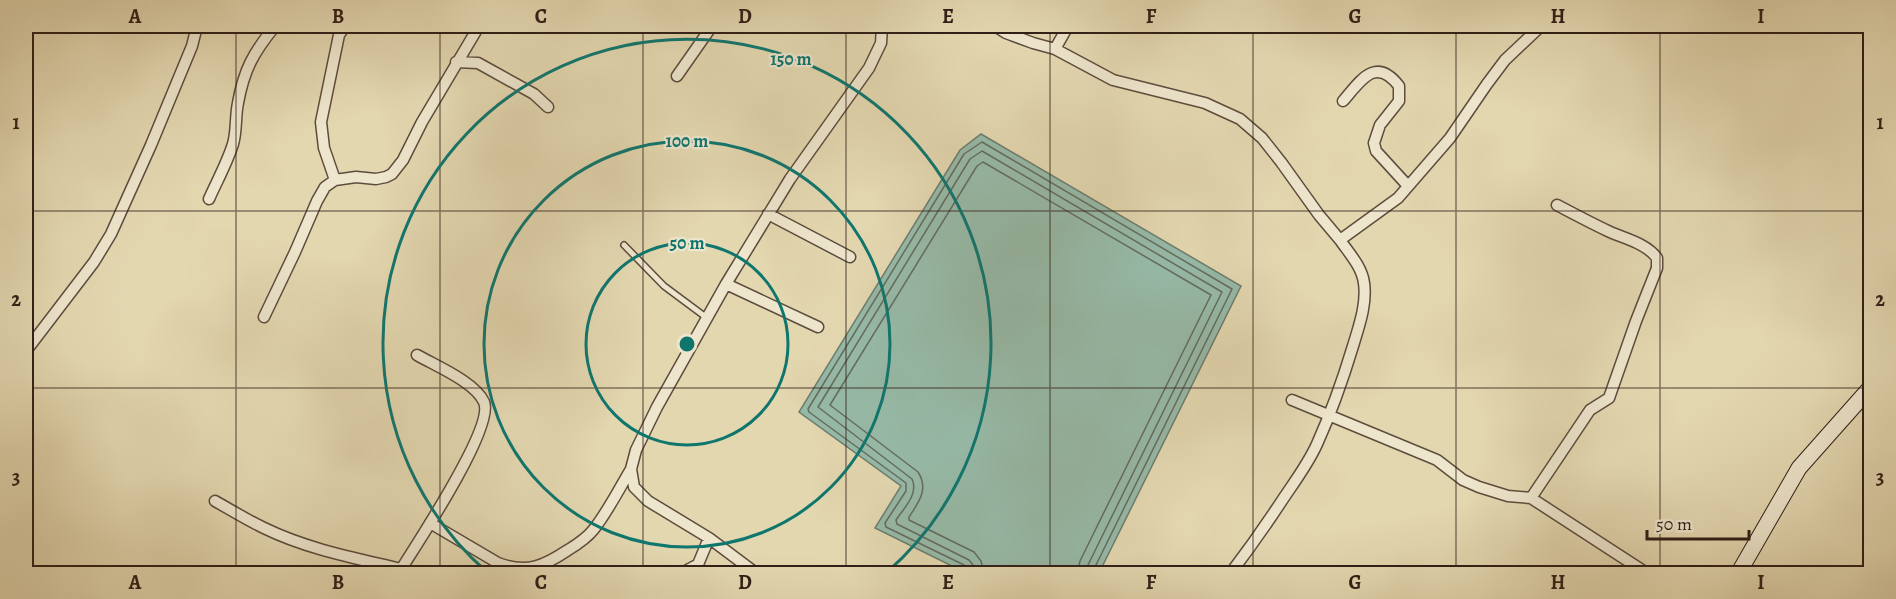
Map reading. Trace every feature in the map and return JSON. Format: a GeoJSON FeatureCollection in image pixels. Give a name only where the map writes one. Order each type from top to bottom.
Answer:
{"type":"FeatureCollection","features":[{"type":"Feature","properties":{"kind":"street"},"geometry":{"type":"LineString","coordinates":[[26,351],[94,262],[111,234],[192,46],[197,26]]}},
{"type":"Feature","properties":{"kind":"street"},"geometry":{"type":"LineString","coordinates":[[209,200],[233,144],[237,124],[237,106],[248,64],[256,50],[276,26]]}},
{"type":"Feature","properties":{"kind":"street"},"geometry":{"type":"LineString","coordinates":[[335,180],[324,148],[321,122],[339,35],[345,26]]}},
{"type":"Feature","properties":{"kind":"street"},"geometry":{"type":"LineString","coordinates":[[264,317],[325,186],[335,180],[356,177],[376,179],[392,174],[403,160],[456,62],[479,26]]}},
{"type":"Feature","properties":{"kind":"street"},"geometry":{"type":"LineString","coordinates":[[677,76],[712,26]]}},
{"type":"Feature","properties":{"kind":"street"},"geometry":{"type":"LineString","coordinates":[[430,523],[508,567],[536,568],[582,542],[593,530],[631,470],[636,450],[657,406],[726,284],[790,179],[869,68],[881,43],[882,26]]}},
{"type":"Feature","properties":{"kind":"street"},"geometry":{"type":"LineString","coordinates":[[995,26],[1006,33],[1055,49],[1113,80],[1205,103],[1240,119],[1262,138],[1275,154],[1360,269],[1365,298],[1358,331],[1316,446],[1267,524],[1230,573]]}},
{"type":"Feature","properties":{"kind":"street"},"geometry":{"type":"LineString","coordinates":[[1055,49],[1068,26]]}},
{"type":"Feature","properties":{"kind":"street"},"geometry":{"type":"LineString","coordinates":[[1340,240],[1398,198],[1450,138],[1505,60],[1542,26]]}},
{"type":"Feature","properties":{"kind":"street"},"geometry":{"type":"LineString","coordinates":[[456,62],[478,63],[534,94],[548,107]]}},
{"type":"Feature","properties":{"kind":"street"},"geometry":{"type":"LineString","coordinates":[[1343,101],[1369,74],[1376,72],[1386,74],[1399,86],[1399,101],[1380,125],[1374,143],[1377,151],[1408,186]]}},
{"type":"Feature","properties":{"kind":"street"},"geometry":{"type":"LineString","coordinates":[[1532,498],[1590,411],[1609,398],[1657,267],[1657,258],[1653,252],[1557,205]]}},
{"type":"Feature","properties":{"kind":"street"},"geometry":{"type":"LineString","coordinates":[[768,214],[850,257]]}},
{"type":"Feature","properties":{"kind":"street"},"geometry":{"type":"LineString","coordinates":[[726,284],[818,327]]}},
{"type":"Feature","properties":{"kind":"street"},"geometry":{"type":"LineString","coordinates":[[215,501],[265,528],[310,546],[399,571],[459,475],[486,416],[486,405],[472,386],[417,355]]}},
{"type":"Feature","properties":{"kind":"street"},"geometry":{"type":"LineString","coordinates":[[1738,573],[1799,468],[1870,388]]}},
{"type":"Feature","properties":{"kind":"street"},"geometry":{"type":"LineString","coordinates":[[1292,400],[1437,460],[1463,480],[1479,487],[1508,496],[1532,498],[1648,573]]}},
{"type":"Feature","properties":{"kind":"street"},"geometry":{"type":"LineString","coordinates":[[631,470],[634,487],[648,501],[709,538],[757,573]]}},
{"type":"Feature","properties":{"kind":"street"},"geometry":{"type":"LineString","coordinates":[[680,573],[696,569],[709,538]]}},
{"type":"Feature","properties":{"kind":"lane"},"geometry":{"type":"LineString","coordinates":[[624,245],[664,286],[707,318]]}},
{"type":"Feature","properties":{"kind":"water"},"geometry":{"type":"Polygon","coordinates":[[[981,134],[1241,286],[1099,573],[966,573],[875,528],[901,486],[799,412],[960,150],[981,134]]]}}]}
